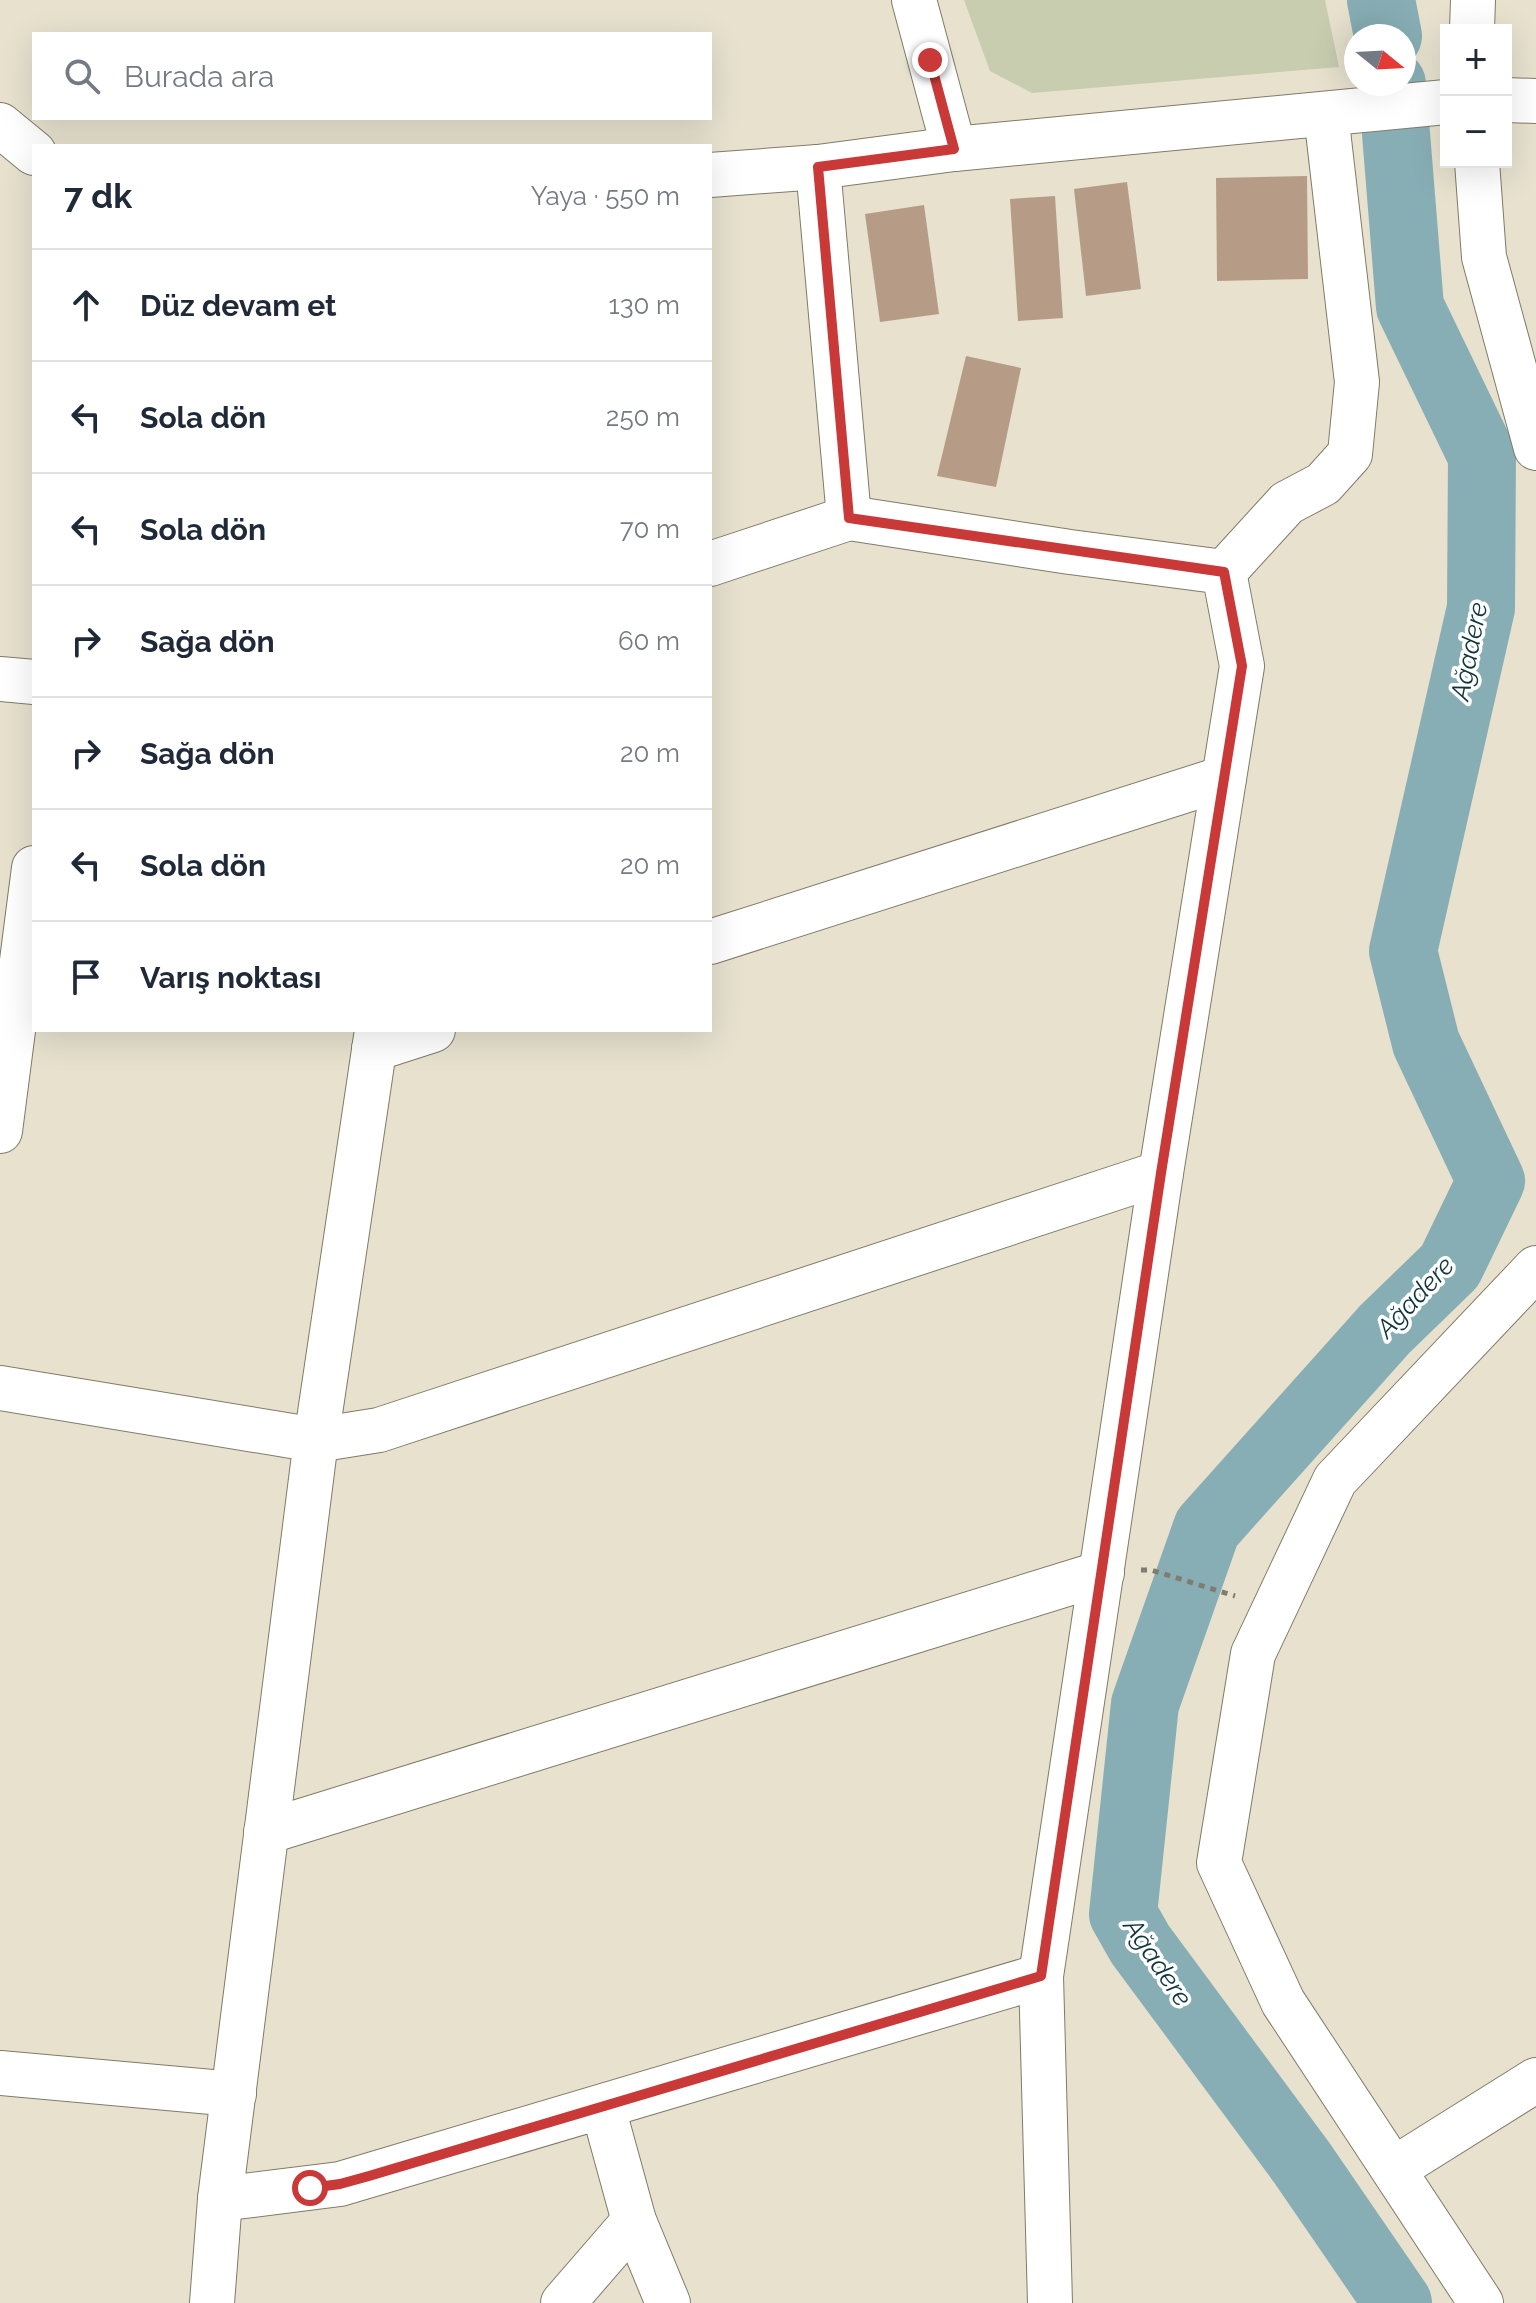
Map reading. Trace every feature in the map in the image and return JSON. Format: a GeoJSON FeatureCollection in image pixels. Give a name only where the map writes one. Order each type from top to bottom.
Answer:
{"type":"FeatureCollection","features":[{"type":"Feature","properties":{"kind":"street"},"geometry":{"type":"LineString","coordinates":[[914,0],[954,149]]}},
{"type":"Feature","properties":{"kind":"street"},"geometry":{"type":"LineString","coordinates":[[1512,100],[1536,101]]}},
{"type":"Feature","properties":{"kind":"street"},"geometry":{"type":"LineString","coordinates":[[712,175],[818,167],[954,149],[1429,102]]}},
{"type":"Feature","properties":{"kind":"street"},"geometry":{"type":"LineString","coordinates":[[1224,572],[1287,503],[1323,484],[1350,454],[1357,382],[1337,112]]}},
{"type":"Feature","properties":{"kind":"street"},"geometry":{"type":"LineString","coordinates":[[0,125],[32,151]]}},
{"type":"Feature","properties":{"kind":"street"},"geometry":{"type":"LineString","coordinates":[[818,167],[849,518]]}},
{"type":"Feature","properties":{"kind":"street"},"geometry":{"type":"LineString","coordinates":[[1477,168],[1484,257],[1536,448]]}},
{"type":"Feature","properties":{"kind":"street"},"geometry":{"type":"LineString","coordinates":[[712,563],[849,518],[1224,572]]}},
{"type":"Feature","properties":{"kind":"street"},"geometry":{"type":"LineString","coordinates":[[1050,2303],[1041,1976],[1161,1173],[1242,666],[1224,572]]}},
{"type":"Feature","properties":{"kind":"street"},"geometry":{"type":"LineString","coordinates":[[0,679],[32,682]]}},
{"type":"Feature","properties":{"kind":"street"},"geometry":{"type":"LineString","coordinates":[[712,941],[1224,778]]}},
{"type":"Feature","properties":{"kind":"street"},"geometry":{"type":"LineString","coordinates":[[0,1131],[32,883]]}},
{"type":"Feature","properties":{"kind":"street"},"geometry":{"type":"LineString","coordinates":[[212,2303],[220,2199],[316,1440],[376,1039],[420,1032]]}},
{"type":"Feature","properties":{"kind":"street"},"geometry":{"type":"LineString","coordinates":[[0,1388],[316,1440],[379,1430],[1161,1173]]}},
{"type":"Feature","properties":{"kind":"street"},"geometry":{"type":"LineString","coordinates":[[1481,2303],[1283,2002],[1219,1863],[1253,1654],[1335,1480],[1536,1268]]}},
{"type":"Feature","properties":{"kind":"street"},"geometry":{"type":"LineString","coordinates":[[266,1832],[1102,1573]]}},
{"type":"Feature","properties":{"kind":"street"},"geometry":{"type":"LineString","coordinates":[[220,2199],[340,2184],[1041,1976]]}},
{"type":"Feature","properties":{"kind":"street"},"geometry":{"type":"LineString","coordinates":[[0,2073],[234,2094]]}},
{"type":"Feature","properties":{"kind":"street"},"geometry":{"type":"LineString","coordinates":[[1394,2169],[1536,2080]]}},
{"type":"Feature","properties":{"kind":"street"},"geometry":{"type":"LineString","coordinates":[[603,2108],[634,2221],[668,2303]]}},
{"type":"Feature","properties":{"kind":"street"},"geometry":{"type":"LineString","coordinates":[[563,2303],[634,2221]]}},
{"type":"Feature","properties":{"kind":"path"},"geometry":{"type":"LineString","coordinates":[[1102,1573],[1151,1570],[1219,1590],[1273,1611]]}},
{"type":"Feature","properties":{"kind":"green space"},"geometry":{"type":"Polygon","coordinates":[[[964,0],[1325,0],[1339,67],[1032,93],[990,71],[964,0]]]}},
{"type":"Feature","properties":{"kind":"building"},"geometry":{"type":"Polygon","coordinates":[[[1307,176],[1308,279],[1217,281],[1216,178],[1307,176]]]}},
{"type":"Feature","properties":{"kind":"building"},"geometry":{"type":"Polygon","coordinates":[[[1127,182],[1141,289],[1086,296],[1074,189],[1127,182]]]}},
{"type":"Feature","properties":{"kind":"building"},"geometry":{"type":"Polygon","coordinates":[[[1055,196],[1063,318],[1018,321],[1010,199],[1055,196]]]}},
{"type":"Feature","properties":{"kind":"building"},"geometry":{"type":"Polygon","coordinates":[[[924,205],[939,314],[880,322],[865,214],[924,205]]]}},
{"type":"Feature","properties":{"kind":"building"},"geometry":{"type":"Polygon","coordinates":[[[966,356],[1021,368],[996,487],[937,476],[966,356]]]}},
{"type":"Feature","properties":{"kind":"waterway","name":"Ağadere"},"geometry":{"type":"LineString","coordinates":[[1381,0],[1386,24]]}},
{"type":"Feature","properties":{"kind":"waterway","name":"Ağadere"},"geometry":{"type":"LineString","coordinates":[[1393,96],[1410,307],[1482,456],[1481,608],[1403,951],[1426,1043],[1491,1181],[1450,1266],[1385,1329],[1207,1528],[1145,1704],[1123,1914],[1140,1944],[1302,2163],[1398,2303]]}},
{"type":"Feature","properties":{"kind":"route"},"geometry":{"type":"LineString","coordinates":[[310,2188],[369,2176],[1041,1976],[1161,1173],[1242,666],[1224,572],[849,518],[818,167],[954,149],[930,60]]}}]}
